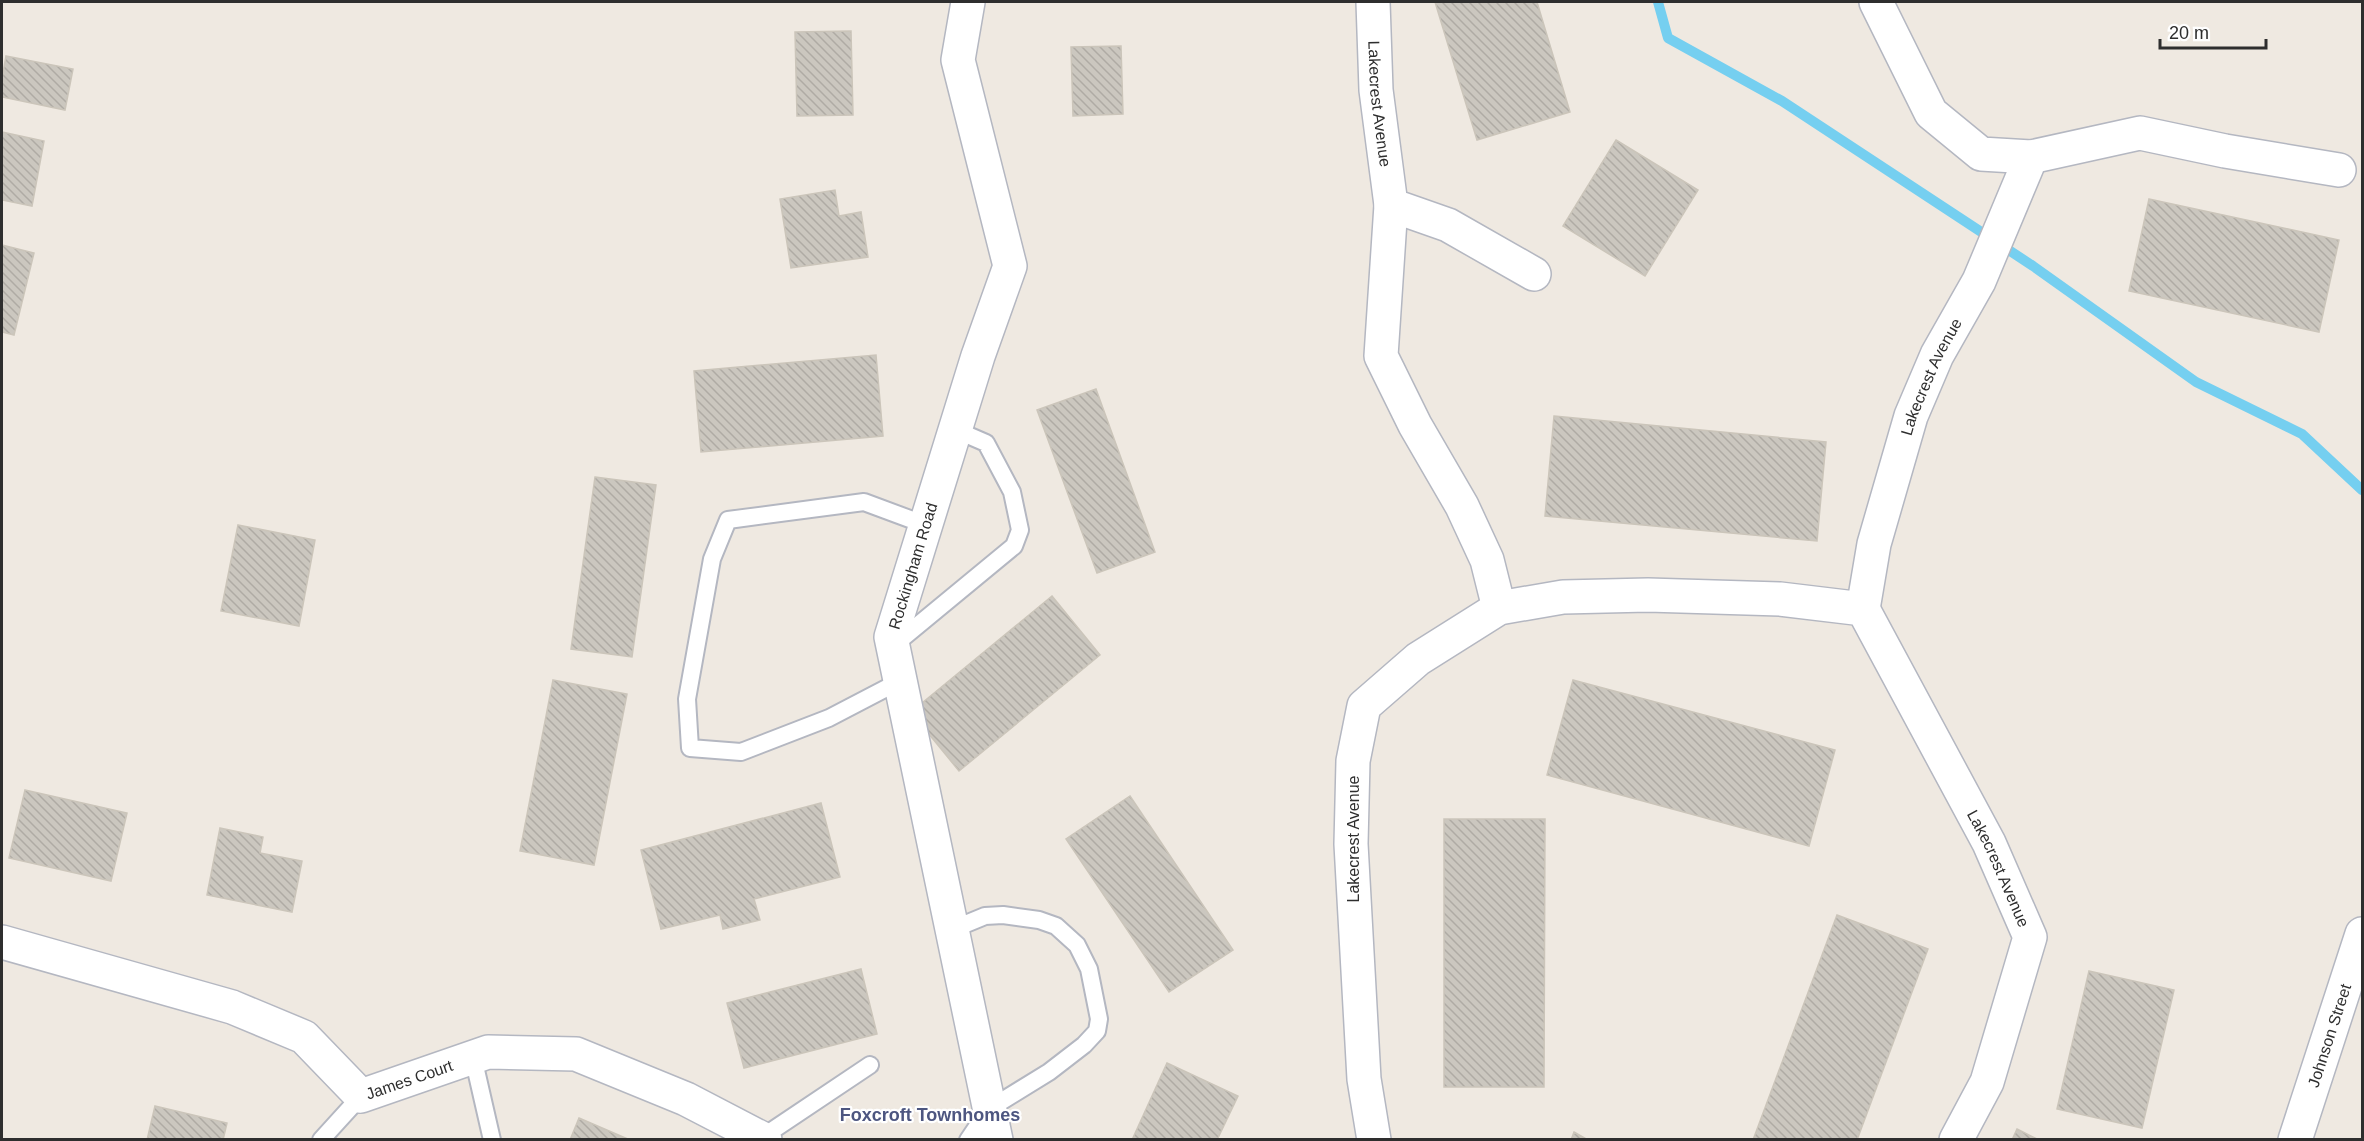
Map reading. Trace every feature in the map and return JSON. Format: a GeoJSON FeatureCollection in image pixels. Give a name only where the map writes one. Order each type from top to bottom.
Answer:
{"type":"FeatureCollection","features":[{"type":"Feature","properties":{"kind":"street","name":"Rockingham Road"},"geometry":{"type":"LineString","coordinates":[[968,2],[958,60],[1010,266],[891,637],[992,1124]]}},
{"type":"Feature","properties":{"kind":"street","name":"Lakecrest Avenue"},"geometry":{"type":"LineString","coordinates":[[1372,2],[1376,90],[1391,205],[1381,356],[1415,425],[1461,506],[1487,560],[1499,608]]}},
{"type":"Feature","properties":{"kind":"street"},"geometry":{"type":"LineString","coordinates":[[1876,2],[1931,113],[1981,154],[2031,157],[2140,133],[2225,151],[2339,170]]}},
{"type":"Feature","properties":{"kind":"street","name":"Lakecrest Avenue"},"geometry":{"type":"LineString","coordinates":[[1956,1140],[1987,1082],[2030,937],[1989,843],[1863,609],[1874,544],[1911,416],[1937,355],[1979,281],[2031,157]]}},
{"type":"Feature","properties":{"kind":"street"},"geometry":{"type":"LineString","coordinates":[[1391,205],[1448,225],[1534,274]]}},
{"type":"Feature","properties":{"kind":"street","name":"Lakecrest Avenue"},"geometry":{"type":"LineString","coordinates":[[1374,1140],[1364,1079],[1351,844],[1353,762],[1364,706],[1418,659],[1499,608],[1563,597],[1648,595],[1780,599],[1863,609]]}},
{"type":"Feature","properties":{"kind":"street","name":"Johnson Street"},"geometry":{"type":"LineString","coordinates":[[2295,1140],[2362,934]]}},
{"type":"Feature","properties":{"kind":"street","name":"James Court"},"geometry":{"type":"LineString","coordinates":[[2,942],[232,1007],[304,1037],[361,1096],[488,1052],[576,1054],[686,1099],[763,1139]]}},
{"type":"Feature","properties":{"kind":"lane"},"geometry":{"type":"LineString","coordinates":[[893,645],[1014,546],[1020,530],[1012,492],[986,443],[956,430]]}},
{"type":"Feature","properties":{"kind":"lane"},"geometry":{"type":"LineString","coordinates":[[900,681],[829,718],[741,752],[690,748],[687,699],[712,559],[728,520],[864,502],[926,525]]}},
{"type":"Feature","properties":{"kind":"lane"},"geometry":{"type":"LineString","coordinates":[[951,930],[985,916],[1003,915],[1038,920],[1056,926],[1077,945],[1089,969],[1100,1019],[1097,1032],[1084,1045],[1049,1072],[992,1124],[968,1140]]}},
{"type":"Feature","properties":{"kind":"lane"},"geometry":{"type":"LineString","coordinates":[[472,1057],[492,1140]]}},
{"type":"Feature","properties":{"kind":"lane"},"geometry":{"type":"LineString","coordinates":[[763,1139],[870,1065]]}},
{"type":"Feature","properties":{"kind":"lane"},"geometry":{"type":"LineString","coordinates":[[321,1140],[361,1096]]}},
{"type":"Feature","properties":{"kind":"building"},"geometry":{"type":"Polygon","coordinates":[[[1435,2],[1537,2],[1570,112],[1477,140],[1435,2]]]}},
{"type":"Feature","properties":{"kind":"building"},"geometry":{"type":"Polygon","coordinates":[[[851,31],[853,115],[797,116],[795,32],[851,31]]]}},
{"type":"Feature","properties":{"kind":"building"},"geometry":{"type":"Polygon","coordinates":[[[1121,46],[1123,114],[1073,116],[1071,47],[1121,46]]]}},
{"type":"Feature","properties":{"kind":"building"},"geometry":{"type":"Polygon","coordinates":[[[6,56],[73,69],[65,110],[2,97],[2,78],[6,56]]]}},
{"type":"Feature","properties":{"kind":"building"},"geometry":{"type":"Polygon","coordinates":[[[2,132],[44,141],[32,206],[2,200],[2,132]]]}},
{"type":"Feature","properties":{"kind":"building"},"geometry":{"type":"Polygon","coordinates":[[[1616,140],[1698,190],[1645,276],[1563,226],[1616,140]]]}},
{"type":"Feature","properties":{"kind":"building"},"geometry":{"type":"Polygon","coordinates":[[[835,190],[839,216],[861,212],[868,257],[791,268],[780,199],[835,190]]]}},
{"type":"Feature","properties":{"kind":"building"},"geometry":{"type":"Polygon","coordinates":[[[2149,199],[2339,240],[2319,332],[2129,291],[2149,199]]]}},
{"type":"Feature","properties":{"kind":"building"},"geometry":{"type":"Polygon","coordinates":[[[2,245],[34,253],[14,335],[2,332],[2,245]]]}},
{"type":"Feature","properties":{"kind":"building"},"geometry":{"type":"Polygon","coordinates":[[[876,355],[883,436],[701,452],[694,371],[876,355]]]}},
{"type":"Feature","properties":{"kind":"building"},"geometry":{"type":"Polygon","coordinates":[[[1096,389],[1155,552],[1097,573],[1037,410],[1096,389]]]}},
{"type":"Feature","properties":{"kind":"building"},"geometry":{"type":"Polygon","coordinates":[[[1554,416],[1826,442],[1817,541],[1545,516],[1554,416]]]}},
{"type":"Feature","properties":{"kind":"building"},"geometry":{"type":"Polygon","coordinates":[[[595,477],[656,485],[632,657],[571,649],[595,477]]]}},
{"type":"Feature","properties":{"kind":"building"},"geometry":{"type":"Polygon","coordinates":[[[238,525],[315,540],[299,626],[221,611],[238,525]]]}},
{"type":"Feature","properties":{"kind":"building"},"geometry":{"type":"Polygon","coordinates":[[[1052,596],[1100,655],[959,771],[911,712],[1052,596]]]}},
{"type":"Feature","properties":{"kind":"building"},"geometry":{"type":"Polygon","coordinates":[[[553,680],[627,694],[594,865],[520,851],[553,680]]]}},
{"type":"Feature","properties":{"kind":"building"},"geometry":{"type":"Polygon","coordinates":[[[1573,680],[1835,750],[1809,846],[1547,775],[1573,680]]]}},
{"type":"Feature","properties":{"kind":"building"},"geometry":{"type":"Polygon","coordinates":[[[25,790],[127,813],[111,881],[9,858],[25,790]]]}},
{"type":"Feature","properties":{"kind":"building"},"geometry":{"type":"Polygon","coordinates":[[[1130,796],[1233,950],[1169,992],[1066,839],[1130,796]]]}},
{"type":"Feature","properties":{"kind":"building"},"geometry":{"type":"Polygon","coordinates":[[[821,803],[840,877],[754,899],[760,920],[723,929],[720,915],[661,929],[641,850],[821,803]]]}},
{"type":"Feature","properties":{"kind":"building"},"geometry":{"type":"Polygon","coordinates":[[[1444,819],[1545,819],[1544,1087],[1444,1087],[1444,819]]]}},
{"type":"Feature","properties":{"kind":"building"},"geometry":{"type":"Polygon","coordinates":[[[220,828],[263,837],[260,853],[302,861],[292,912],[207,895],[220,828]]]}},
{"type":"Feature","properties":{"kind":"building"},"geometry":{"type":"Polygon","coordinates":[[[1837,915],[1928,949],[1857,1140],[1753,1140],[1837,915]]]}},
{"type":"Feature","properties":{"kind":"building"},"geometry":{"type":"Polygon","coordinates":[[[861,969],[877,1034],[744,1068],[727,1003],[861,969]]]}},
{"type":"Feature","properties":{"kind":"building"},"geometry":{"type":"Polygon","coordinates":[[[2089,971],[2174,990],[2142,1128],[2057,1109],[2089,971]]]}},
{"type":"Feature","properties":{"kind":"building"},"geometry":{"type":"Polygon","coordinates":[[[1167,1063],[1238,1096],[1217,1140],[1132,1140],[1167,1063]]]}},
{"type":"Feature","properties":{"kind":"building"},"geometry":{"type":"Polygon","coordinates":[[[155,1106],[227,1123],[223,1140],[147,1140],[155,1106]]]}},
{"type":"Feature","properties":{"kind":"building"},"geometry":{"type":"Polygon","coordinates":[[[579,1118],[630,1140],[570,1140],[579,1118]]]}},
{"type":"Feature","properties":{"kind":"building"},"geometry":{"type":"Polygon","coordinates":[[[2017,1129],[2039,1140],[2012,1140],[2017,1129]]]}},
{"type":"Feature","properties":{"kind":"building"},"geometry":{"type":"Polygon","coordinates":[[[1574,1132],[1588,1140],[1571,1140],[1574,1132]]]}},
{"type":"Feature","properties":{"kind":"waterway"},"geometry":{"type":"LineString","coordinates":[[1658,2],[1668,38],[1782,101],[2033,266],[2196,382],[2302,434],[2362,490]]}},
{"type":"Feature","properties":{"kind":"district","name":"Foxcroft Townhomes"},"geometry":{"type":"Point","coordinates":[930,1115]}}]}
